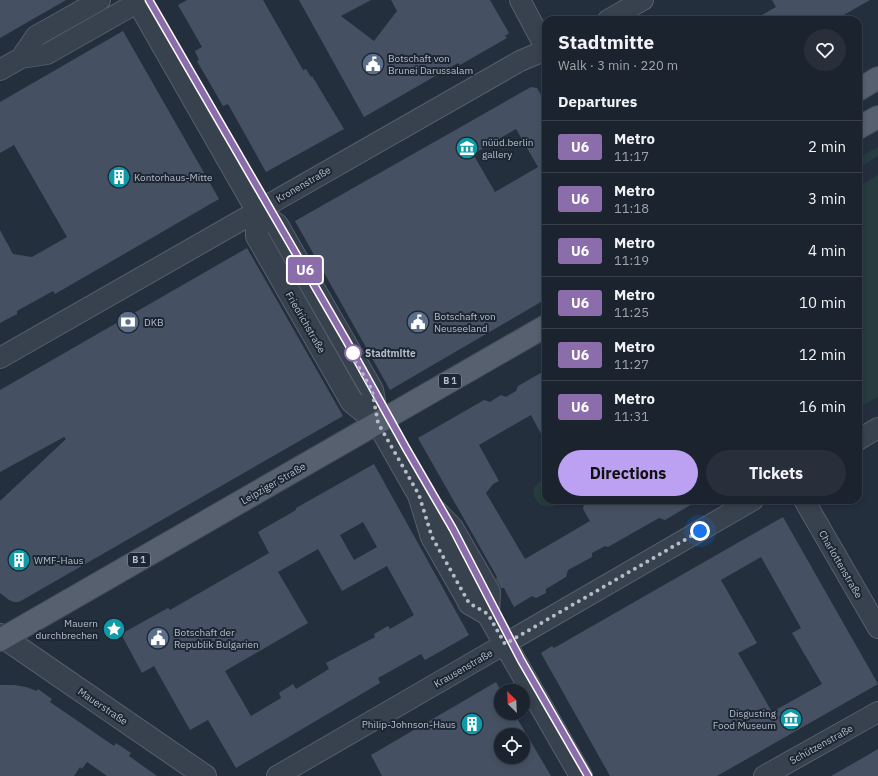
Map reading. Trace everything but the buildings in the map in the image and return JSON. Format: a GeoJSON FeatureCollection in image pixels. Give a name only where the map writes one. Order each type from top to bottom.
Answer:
{"type":"FeatureCollection","features":[{"type":"Feature","properties":{"kind":"main road"},"geometry":{"type":"LineString","coordinates":[[862,88],[878,78]]}},
{"type":"Feature","properties":{"kind":"main road"},"geometry":{"type":"LineString","coordinates":[[862,126],[878,117]]}},
{"type":"Feature","properties":{"kind":"main road","name":"Leipziger Straße"},"geometry":{"type":"LineString","coordinates":[[1,637],[542,328]]}},
{"type":"Feature","properties":{"kind":"street"},"geometry":{"type":"LineString","coordinates":[[21,58],[36,36],[100,0]]}},
{"type":"Feature","properties":{"kind":"street"},"geometry":{"type":"LineString","coordinates":[[520,0],[542,42]]}},
{"type":"Feature","properties":{"kind":"street"},"geometry":{"type":"LineString","coordinates":[[615,16],[643,0]]}},
{"type":"Feature","properties":{"kind":"street"},"geometry":{"type":"LineString","coordinates":[[0,70],[21,58],[47,54],[139,1]]}},
{"type":"Feature","properties":{"kind":"street","name":"Friedrichstraße"},"geometry":{"type":"LineString","coordinates":[[139,1],[257,210],[257,236],[352,402],[378,423],[419,495],[432,537],[469,603],[488,614],[581,776]]}},
{"type":"Feature","properties":{"kind":"street","name":"Kronenstraße"},"geometry":{"type":"LineString","coordinates":[[0,358],[520,61],[542,52]]}},
{"type":"Feature","properties":{"kind":"street"},"geometry":{"type":"LineString","coordinates":[[862,438],[878,428]]}},
{"type":"Feature","properties":{"kind":"street","name":"Krausenstraße"},"geometry":{"type":"LineString","coordinates":[[277,776],[746,504]]}},
{"type":"Feature","properties":{"kind":"street","name":"Charlottenstraße"},"geometry":{"type":"LineString","coordinates":[[806,504],[878,628]]}},
{"type":"Feature","properties":{"kind":"street","name":"Mauerstraße"},"geometry":{"type":"LineString","coordinates":[[1,637],[205,776]]}},
{"type":"Feature","properties":{"kind":"street","name":"Schützenstraße"},"geometry":{"type":"LineString","coordinates":[[764,776],[878,712]]}},
{"type":"Feature","properties":{"kind":"green space"},"geometry":{"type":"Polygon","coordinates":[[[878,147],[878,156],[862,166],[862,156],[878,147]]]}},
{"type":"Feature","properties":{"kind":"green space"},"geometry":{"type":"Polygon","coordinates":[[[878,175],[878,397],[862,406],[862,185],[878,175]]]}},
{"type":"Feature","properties":{"kind":"green space"},"geometry":{"type":"Polygon","coordinates":[[[542,480],[542,504],[556,504],[552,507],[540,504],[536,500],[534,490],[542,480]]]}},
{"type":"Feature","properties":{"kind":"metro line","name":"U6"},"geometry":{"type":"LineString","coordinates":[[149,0],[346,340],[453,529],[521,660],[588,776]]}},
{"type":"Feature","properties":{"kind":"place","name":"Botschaft von Brunei Darussalam"},"geometry":{"type":"Point","coordinates":[373,64]}},
{"type":"Feature","properties":{"kind":"place","name":"nüüd.berlin gallery"},"geometry":{"type":"Point","coordinates":[467,148]}},
{"type":"Feature","properties":{"kind":"place","name":"Kontorhaus-Mitte"},"geometry":{"type":"Point","coordinates":[119,177]}},
{"type":"Feature","properties":{"kind":"place","name":"DKB"},"geometry":{"type":"Point","coordinates":[128,322]}},
{"type":"Feature","properties":{"kind":"place","name":"Botschaft von Neuseeland"},"geometry":{"type":"Point","coordinates":[418,322]}},
{"type":"Feature","properties":{"kind":"place","name":"Stadtmitte"},"geometry":{"type":"Point","coordinates":[353,353]}},
{"type":"Feature","properties":{"kind":"place","name":"WMF-Haus"},"geometry":{"type":"Point","coordinates":[19,560]}},
{"type":"Feature","properties":{"kind":"place","name":"Mauern durchbrechen"},"geometry":{"type":"Point","coordinates":[114,629]}},
{"type":"Feature","properties":{"kind":"place","name":"Botschaft der Republik Bulgarien"},"geometry":{"type":"Point","coordinates":[158,638]}},
{"type":"Feature","properties":{"kind":"place","name":"Disgusting Food Museum"},"geometry":{"type":"Point","coordinates":[791,719]}},
{"type":"Feature","properties":{"kind":"place","name":"Philip-Johnson-Haus"},"geometry":{"type":"Point","coordinates":[472,724]}},
{"type":"Feature","properties":{"kind":"route"},"geometry":{"type":"LineString","coordinates":[[353,353],[350,352],[372,390],[378,423],[419,495],[432,537],[469,603],[488,614],[505,644],[700,531]]}}]}
